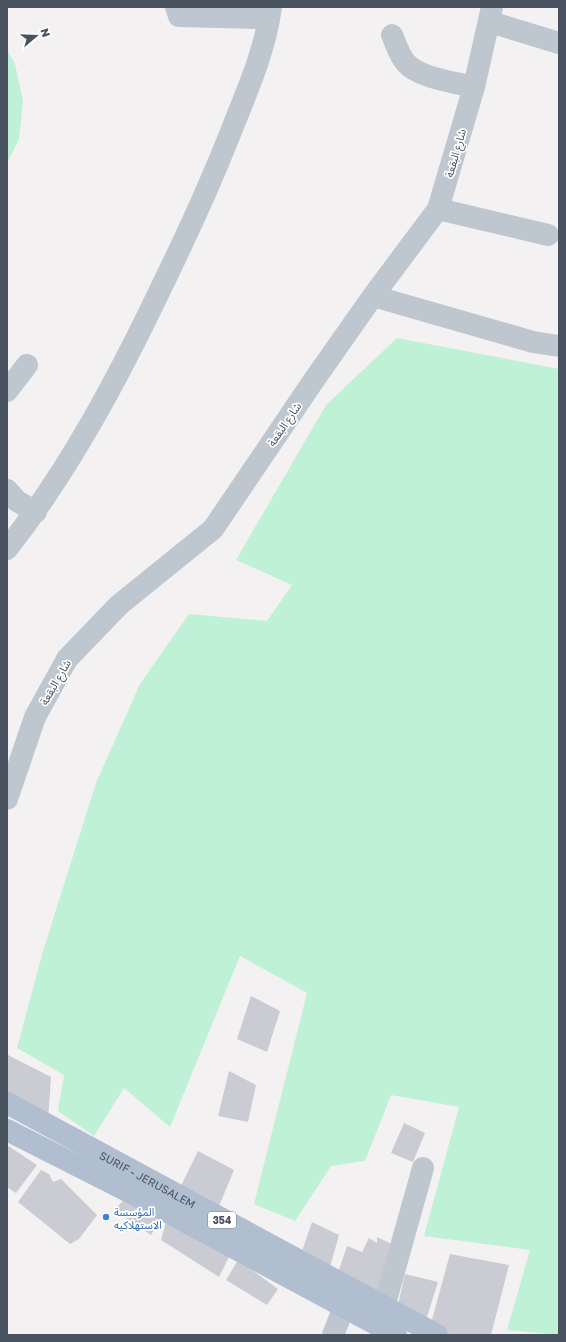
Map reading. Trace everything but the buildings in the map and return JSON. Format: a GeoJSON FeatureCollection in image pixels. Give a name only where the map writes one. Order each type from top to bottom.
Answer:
{"type":"FeatureCollection","features":[{"type":"Feature","properties":{"kind":"main road","name":"SURIF - JERUSALEM"},"geometry":{"type":"LineString","coordinates":[[7,1103],[437,1335]]}},
{"type":"Feature","properties":{"kind":"main road","name":"SURIF - JERUSALEM"},"geometry":{"type":"LineString","coordinates":[[7,1130],[149,1202],[396,1335]]}},
{"type":"Feature","properties":{"kind":"street"},"geometry":{"type":"LineString","coordinates":[[7,549],[36,512],[87,430],[122,367],[188,233],[218,164],[262,50],[261,12],[179,16],[176,7]]}},
{"type":"Feature","properties":{"kind":"street"},"geometry":{"type":"LineString","coordinates":[[491,14],[559,43]]}},
{"type":"Feature","properties":{"kind":"street","name":"شارع البقعة"},"geometry":{"type":"LineString","coordinates":[[7,799],[35,717],[67,659],[119,605],[213,528],[373,296],[438,209],[474,87],[491,14]]}},
{"type":"Feature","properties":{"kind":"street"},"geometry":{"type":"LineString","coordinates":[[392,35],[402,58],[411,68],[424,74],[474,87]]}},
{"type":"Feature","properties":{"kind":"street"},"geometry":{"type":"LineString","coordinates":[[438,209],[548,235]]}},
{"type":"Feature","properties":{"kind":"street"},"geometry":{"type":"LineString","coordinates":[[373,296],[533,342],[559,346]]}},
{"type":"Feature","properties":{"kind":"street"},"geometry":{"type":"LineString","coordinates":[[7,391],[27,365]]}},
{"type":"Feature","properties":{"kind":"street"},"geometry":{"type":"LineString","coordinates":[[7,490],[17,501],[36,512]]}},
{"type":"Feature","properties":{"kind":"street"},"geometry":{"type":"LineString","coordinates":[[384,1307],[423,1168]]}},
{"type":"Feature","properties":{"kind":"street"},"geometry":{"type":"LineString","coordinates":[[333,1335],[344,1307]]}},
{"type":"Feature","properties":{"kind":"green space"},"geometry":{"type":"Polygon","coordinates":[[[7,50],[15,64],[23,101],[19,139],[7,163],[7,50]]]}},
{"type":"Feature","properties":{"kind":"green space"},"geometry":{"type":"Polygon","coordinates":[[[397,338],[559,369],[559,1335],[507,1330],[530,1250],[424,1236],[459,1107],[391,1095],[365,1161],[331,1166],[295,1221],[254,1204],[307,993],[240,956],[170,1127],[124,1088],[94,1136],[58,1111],[64,1075],[17,1048],[43,951],[96,783],[140,684],[189,614],[267,621],[292,585],[236,560],[326,405],[397,338]]]}},
{"type":"Feature","properties":{"kind":"place","name":"المؤسسة الاستهلاكيه"},"geometry":{"type":"Point","coordinates":[106,1217]}}]}
